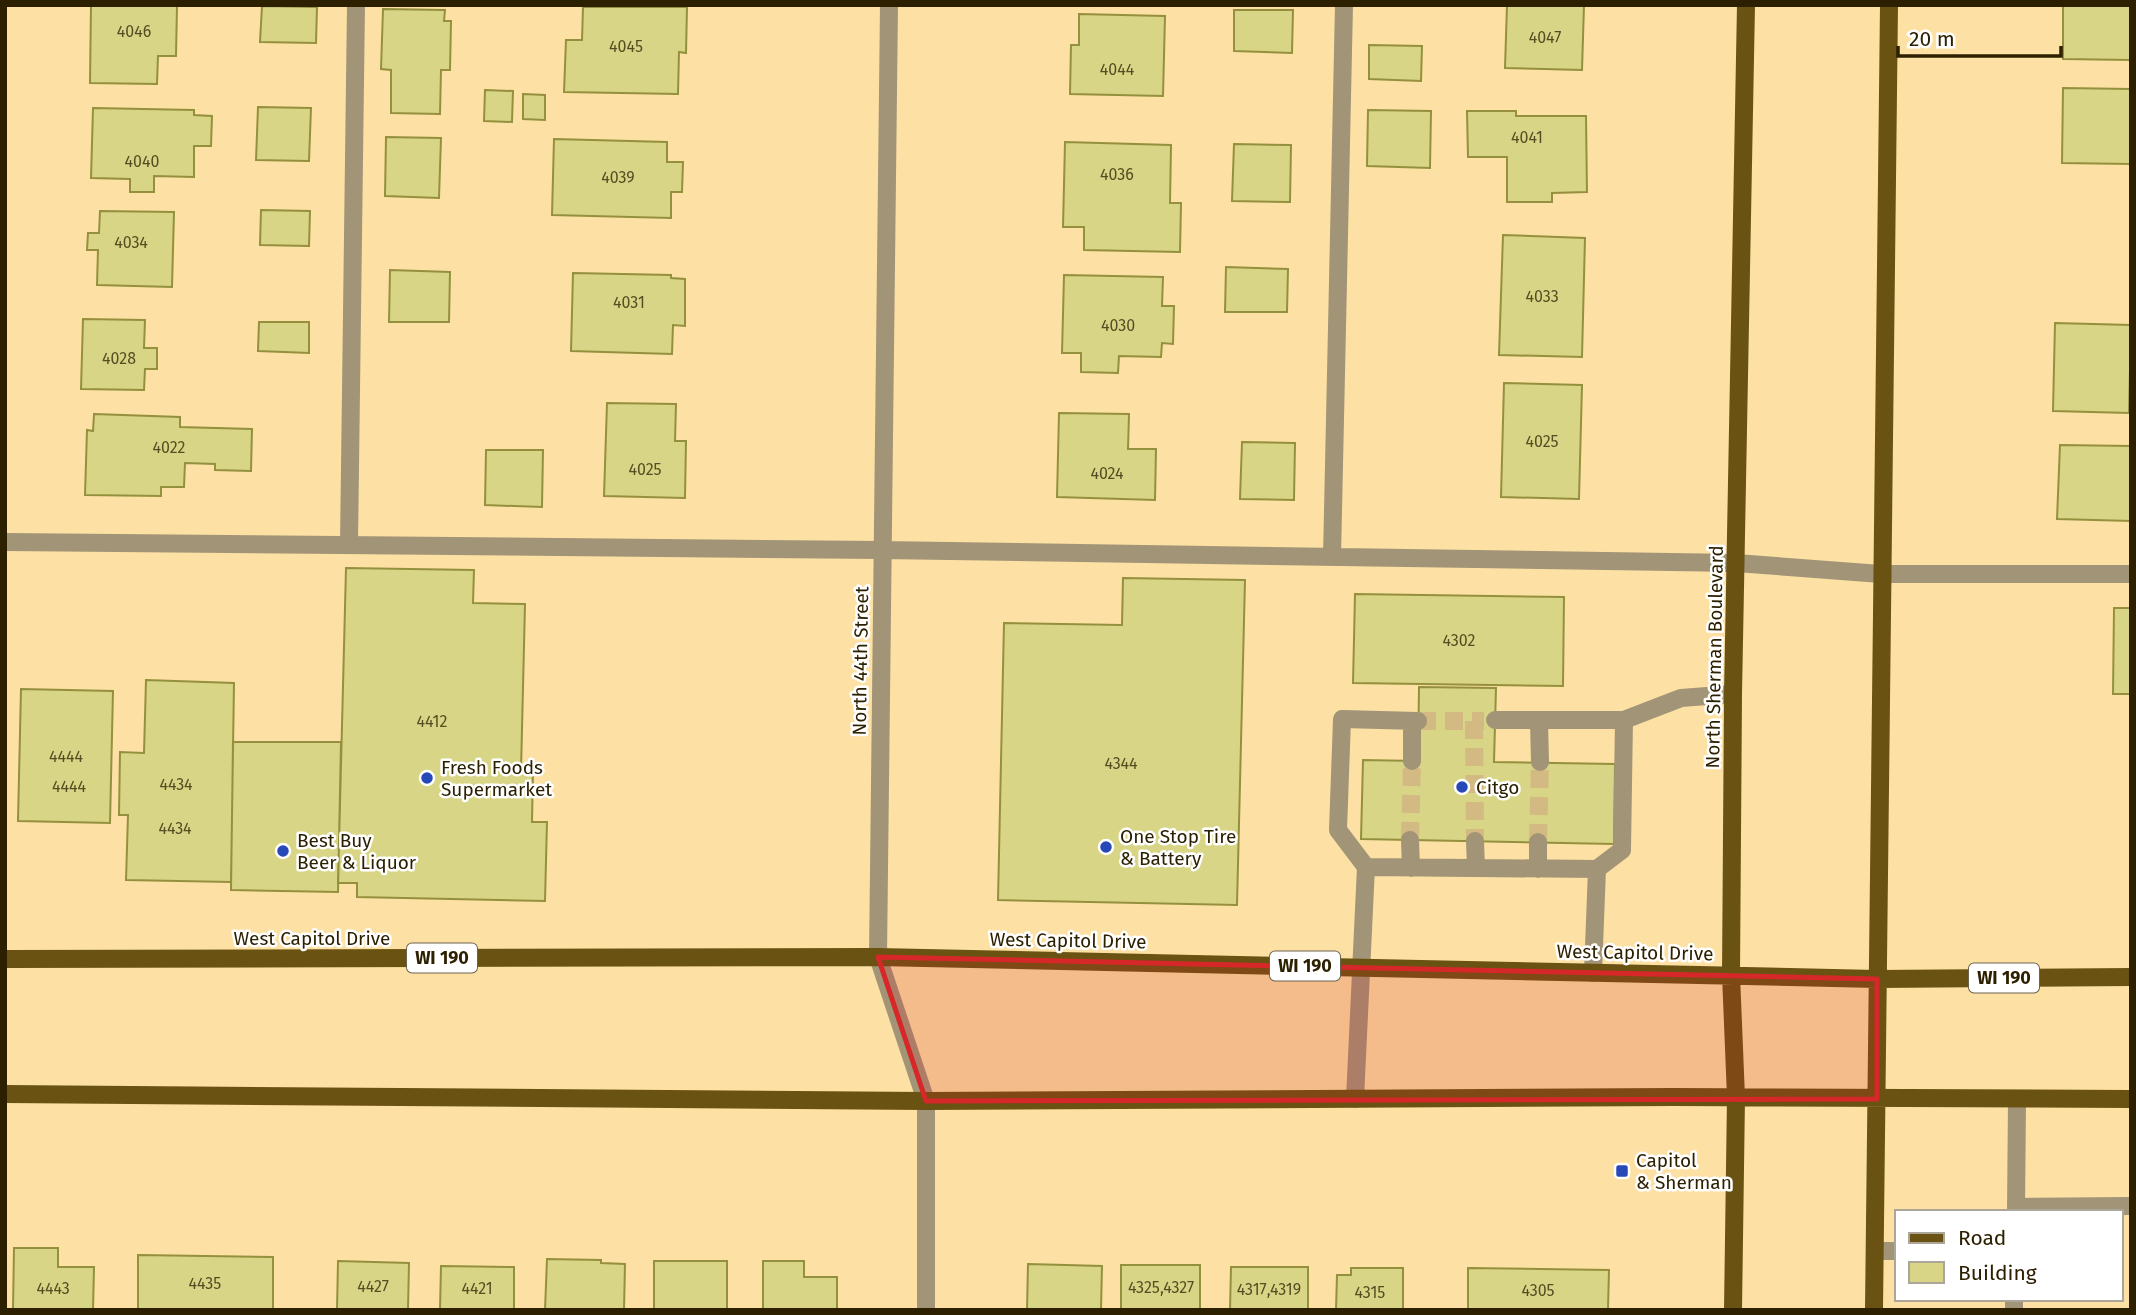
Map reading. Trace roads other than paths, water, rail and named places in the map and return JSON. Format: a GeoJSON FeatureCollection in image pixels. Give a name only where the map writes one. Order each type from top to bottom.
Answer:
{"type":"FeatureCollection","features":[{"type":"Feature","properties":{"kind":"main road","name":"North Sherman Boulevard"},"geometry":{"type":"LineString","coordinates":[[1733,1310],[1736,1097],[1731,975],[1733,694],[1746,5]]}},
{"type":"Feature","properties":{"kind":"main road"},"geometry":{"type":"LineString","coordinates":[[1874,1310],[1889,5]]}},
{"type":"Feature","properties":{"kind":"main road","name":"West Capitol Drive"},"geometry":{"type":"LineString","coordinates":[[5,959],[878,957],[1877,979],[2131,977]]}},
{"type":"Feature","properties":{"kind":"main road"},"geometry":{"type":"LineString","coordinates":[[5,1094],[926,1101],[1736,1097],[2131,1099]]}},
{"type":"Feature","properties":{"kind":"street"},"geometry":{"type":"LineString","coordinates":[[349,545],[356,5]]}},
{"type":"Feature","properties":{"kind":"street","name":"North 44th Street"},"geometry":{"type":"LineString","coordinates":[[889,5],[878,957],[926,1101],[926,1310]]}},
{"type":"Feature","properties":{"kind":"street"},"geometry":{"type":"LineString","coordinates":[[1332,557],[1344,5]]}},
{"type":"Feature","properties":{"kind":"street"},"geometry":{"type":"LineString","coordinates":[[5,542],[882,550],[1736,563],[1881,574],[2131,574]]}},
{"type":"Feature","properties":{"kind":"street"},"geometry":{"type":"LineString","coordinates":[[1495,720],[1624,720],[1681,698],[1733,694]]}},
{"type":"Feature","properties":{"kind":"street"},"geometry":{"type":"LineString","coordinates":[[1355,1099],[1366,867],[1338,830],[1342,719],[1415,721],[1412,761]]}},
{"type":"Feature","properties":{"kind":"street"},"geometry":{"type":"LineString","coordinates":[[1366,867],[1597,869],[1622,850],[1624,720]]}},
{"type":"Feature","properties":{"kind":"street"},"geometry":{"type":"LineString","coordinates":[[1539,721],[1540,762]]}},
{"type":"Feature","properties":{"kind":"street"},"geometry":{"type":"LineString","coordinates":[[1410,840],[1411,868]]}},
{"type":"Feature","properties":{"kind":"street"},"geometry":{"type":"LineString","coordinates":[[1475,841],[1476,868]]}},
{"type":"Feature","properties":{"kind":"street"},"geometry":{"type":"LineString","coordinates":[[1538,842],[1538,869]]}},
{"type":"Feature","properties":{"kind":"street"},"geometry":{"type":"LineString","coordinates":[[1593,972],[1597,869]]}},
{"type":"Feature","properties":{"kind":"street"},"geometry":{"type":"LineString","coordinates":[[2017,1099],[2016,1209],[2131,1206]]}},
{"type":"Feature","properties":{"kind":"street"},"geometry":{"type":"LineString","coordinates":[[1875,1251],[1895,1251]]}},
{"type":"Feature","properties":{"kind":"tunnel"},"geometry":{"type":"LineString","coordinates":[[1418,721],[1484,721]]}},
{"type":"Feature","properties":{"kind":"tunnel"},"geometry":{"type":"LineString","coordinates":[[1474,721],[1475,841]]}},
{"type":"Feature","properties":{"kind":"tunnel"},"geometry":{"type":"LineString","coordinates":[[1410,840],[1412,761]]}},
{"type":"Feature","properties":{"kind":"tunnel"},"geometry":{"type":"LineString","coordinates":[[1538,842],[1540,762]]}},
{"type":"Feature","properties":{"kind":"place","name":"Fresh Foods Supermarket"},"geometry":{"type":"Point","coordinates":[427,778]}},
{"type":"Feature","properties":{"kind":"place","name":"Citgo"},"geometry":{"type":"Point","coordinates":[1462,787]}},
{"type":"Feature","properties":{"kind":"place","name":"One Stop Tire & Battery"},"geometry":{"type":"Point","coordinates":[1106,847]}},
{"type":"Feature","properties":{"kind":"place","name":"Best Buy Beer & Liquor"},"geometry":{"type":"Point","coordinates":[283,851]}},
{"type":"Feature","properties":{"kind":"place","name":"Capitol & Sherman"},"geometry":{"type":"Point","coordinates":[1622,1171]}}]}
